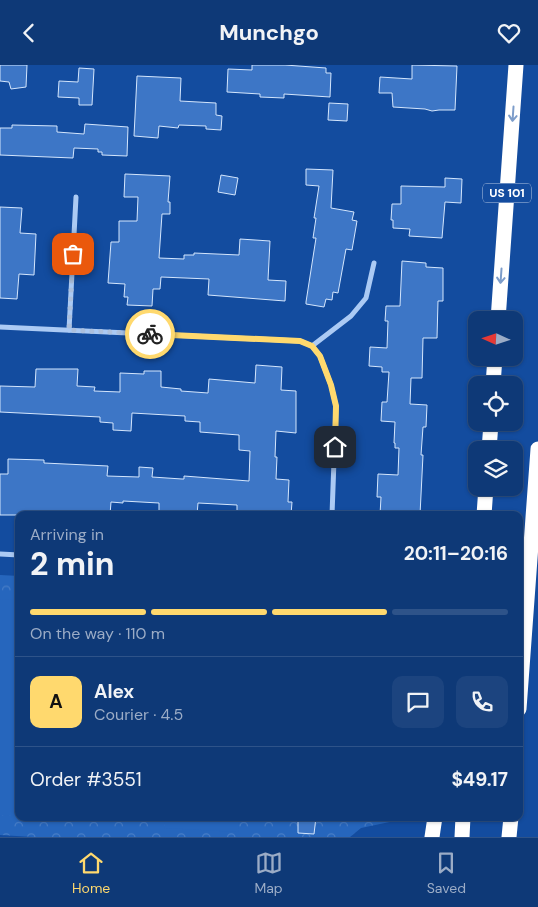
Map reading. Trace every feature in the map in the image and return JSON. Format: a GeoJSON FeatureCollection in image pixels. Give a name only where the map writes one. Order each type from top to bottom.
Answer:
{"type":"FeatureCollection","features":[{"type":"Feature","properties":{"kind":"highway","name":"US 101"},"geometry":{"type":"LineString","coordinates":[[499,311],[516,65]]}},
{"type":"Feature","properties":{"kind":"highway"},"geometry":{"type":"LineString","coordinates":[[523,654],[538,449]]}},
{"type":"Feature","properties":{"kind":"highway"},"geometry":{"type":"LineString","coordinates":[[484,511],[485,496]]}},
{"type":"Feature","properties":{"kind":"highway"},"geometry":{"type":"LineString","coordinates":[[432,837],[434,821]]}},
{"type":"Feature","properties":{"kind":"highway"},"geometry":{"type":"LineString","coordinates":[[462,837],[463,821]]}},
{"type":"Feature","properties":{"kind":"highway"},"geometry":{"type":"LineString","coordinates":[[509,837],[511,821]]}},
{"type":"Feature","properties":{"kind":"street"},"geometry":{"type":"LineString","coordinates":[[69,330],[76,197]]}},
{"type":"Feature","properties":{"kind":"street"},"geometry":{"type":"LineString","coordinates":[[312,346],[351,316],[366,298],[374,263]]}},
{"type":"Feature","properties":{"kind":"street"},"geometry":{"type":"LineString","coordinates":[[0,327],[300,341],[312,346],[320,356],[331,385],[336,406],[332,511]]}},
{"type":"Feature","properties":{"kind":"street"},"geometry":{"type":"LineString","coordinates":[[0,554],[15,555]]}},
{"type":"Feature","properties":{"kind":"green space"},"geometry":{"type":"Polygon","coordinates":[[[0,575],[15,576],[15,821],[394,821],[361,828],[350,837],[33,837],[0,835],[0,575]]]}},
{"type":"Feature","properties":{"kind":"green space"},"geometry":{"type":"Polygon","coordinates":[[[0,599],[15,600],[15,816],[0,815],[0,599]]]}},
{"type":"Feature","properties":{"kind":"green space"},"geometry":{"type":"Polygon","coordinates":[[[165,821],[239,821],[238,832],[164,828],[165,821]]]}},
{"type":"Feature","properties":{"kind":"building"},"geometry":{"type":"Polygon","coordinates":[[[0,65],[27,65],[26,87],[11,89],[9,82],[0,81],[0,65]]]}},
{"type":"Feature","properties":{"kind":"building"},"geometry":{"type":"Polygon","coordinates":[[[252,65],[326,68],[326,73],[331,73],[330,97],[284,94],[284,98],[260,97],[260,94],[227,92],[228,69],[252,70],[252,65]]]}},
{"type":"Feature","properties":{"kind":"building"},"geometry":{"type":"Polygon","coordinates":[[[412,65],[457,66],[455,110],[432,111],[393,107],[392,93],[379,93],[380,77],[412,79],[412,65]]]}},
{"type":"Feature","properties":{"kind":"building"},"geometry":{"type":"Polygon","coordinates":[[[79,68],[94,69],[92,105],[79,105],[79,98],[58,97],[59,81],[78,82],[79,68]]]}},
{"type":"Feature","properties":{"kind":"building"},"geometry":{"type":"Polygon","coordinates":[[[137,76],[181,78],[180,101],[216,103],[216,115],[222,116],[221,130],[206,129],[206,126],[179,125],[178,128],[159,126],[158,138],[134,136],[137,76]]]}},
{"type":"Feature","properties":{"kind":"building"},"geometry":{"type":"Polygon","coordinates":[[[329,103],[348,104],[347,121],[328,120],[329,103]]]}},
{"type":"Feature","properties":{"kind":"building"},"geometry":{"type":"Polygon","coordinates":[[[85,124],[128,127],[127,156],[102,155],[102,152],[98,152],[98,149],[74,148],[73,158],[0,155],[0,128],[12,128],[12,125],[57,126],[57,132],[84,134],[85,124]]]}},
{"type":"Feature","properties":{"kind":"building"},"geometry":{"type":"Polygon","coordinates":[[[306,169],[333,170],[331,208],[354,212],[352,220],[357,221],[352,250],[346,249],[338,293],[333,292],[332,300],[326,299],[324,307],[306,304],[316,238],[313,238],[316,218],[314,218],[319,186],[306,185],[306,169]]]}},
{"type":"Feature","properties":{"kind":"building"},"geometry":{"type":"Polygon","coordinates":[[[125,174],[170,176],[168,202],[170,202],[170,214],[162,214],[159,258],[184,259],[184,255],[194,255],[194,253],[239,255],[240,239],[270,241],[268,280],[286,281],[285,301],[208,295],[209,279],[161,277],[160,289],[153,289],[152,306],[127,305],[128,297],[124,297],[125,284],[108,283],[111,242],[119,242],[119,221],[137,221],[138,197],[124,197],[125,174]]]}},
{"type":"Feature","properties":{"kind":"building"},"geometry":{"type":"Polygon","coordinates":[[[221,175],[238,178],[235,195],[218,192],[221,175]]]}},
{"type":"Feature","properties":{"kind":"building"},"geometry":{"type":"Polygon","coordinates":[[[445,178],[462,179],[461,203],[445,202],[442,238],[409,236],[410,229],[393,228],[393,220],[391,220],[392,204],[401,204],[401,186],[445,187],[445,178]]]}},
{"type":"Feature","properties":{"kind":"building"},"geometry":{"type":"Polygon","coordinates":[[[0,207],[22,208],[20,233],[36,234],[34,275],[19,274],[17,299],[0,298],[0,207]]]}},
{"type":"Feature","properties":{"kind":"building"},"geometry":{"type":"Polygon","coordinates":[[[402,261],[426,263],[426,267],[443,268],[443,301],[438,301],[437,338],[423,338],[422,378],[411,378],[410,404],[427,405],[426,427],[423,427],[421,455],[423,455],[420,511],[380,511],[381,497],[377,497],[378,474],[398,475],[399,448],[395,448],[394,443],[395,422],[381,421],[382,402],[387,402],[389,372],[382,372],[382,367],[369,366],[370,347],[387,348],[388,321],[385,321],[386,306],[400,306],[402,261]]]}},
{"type":"Feature","properties":{"kind":"building"},"geometry":{"type":"Polygon","coordinates":[[[256,365],[282,367],[281,390],[296,391],[296,433],[276,431],[276,479],[289,480],[288,502],[292,502],[291,511],[237,511],[237,505],[198,503],[197,511],[159,511],[159,503],[123,501],[123,503],[111,502],[110,511],[15,511],[15,515],[0,515],[0,474],[8,474],[8,459],[44,460],[44,463],[108,466],[107,476],[139,477],[139,467],[153,468],[152,477],[184,479],[184,476],[249,481],[250,451],[239,450],[239,435],[200,432],[200,422],[185,421],[185,416],[132,413],[131,431],[113,430],[113,423],[100,422],[100,417],[0,412],[0,386],[35,387],[36,369],[78,369],[77,386],[95,387],[94,391],[120,392],[120,373],[144,374],[144,371],[161,371],[161,387],[181,389],[181,391],[208,393],[209,379],[255,383],[256,365]]]}},
{"type":"Feature","properties":{"kind":"building"},"geometry":{"type":"Polygon","coordinates":[[[298,821],[316,821],[314,834],[298,833],[298,821]]]}},
{"type":"Feature","properties":{"kind":"way so far"},"geometry":{"type":"LineString","coordinates":[[73,254],[69,330],[150,334]]}},
{"type":"Feature","properties":{"kind":"route"},"geometry":{"type":"LineString","coordinates":[[150,334],[300,341],[312,346],[320,356],[331,385],[336,406],[335,447]]}}]}
